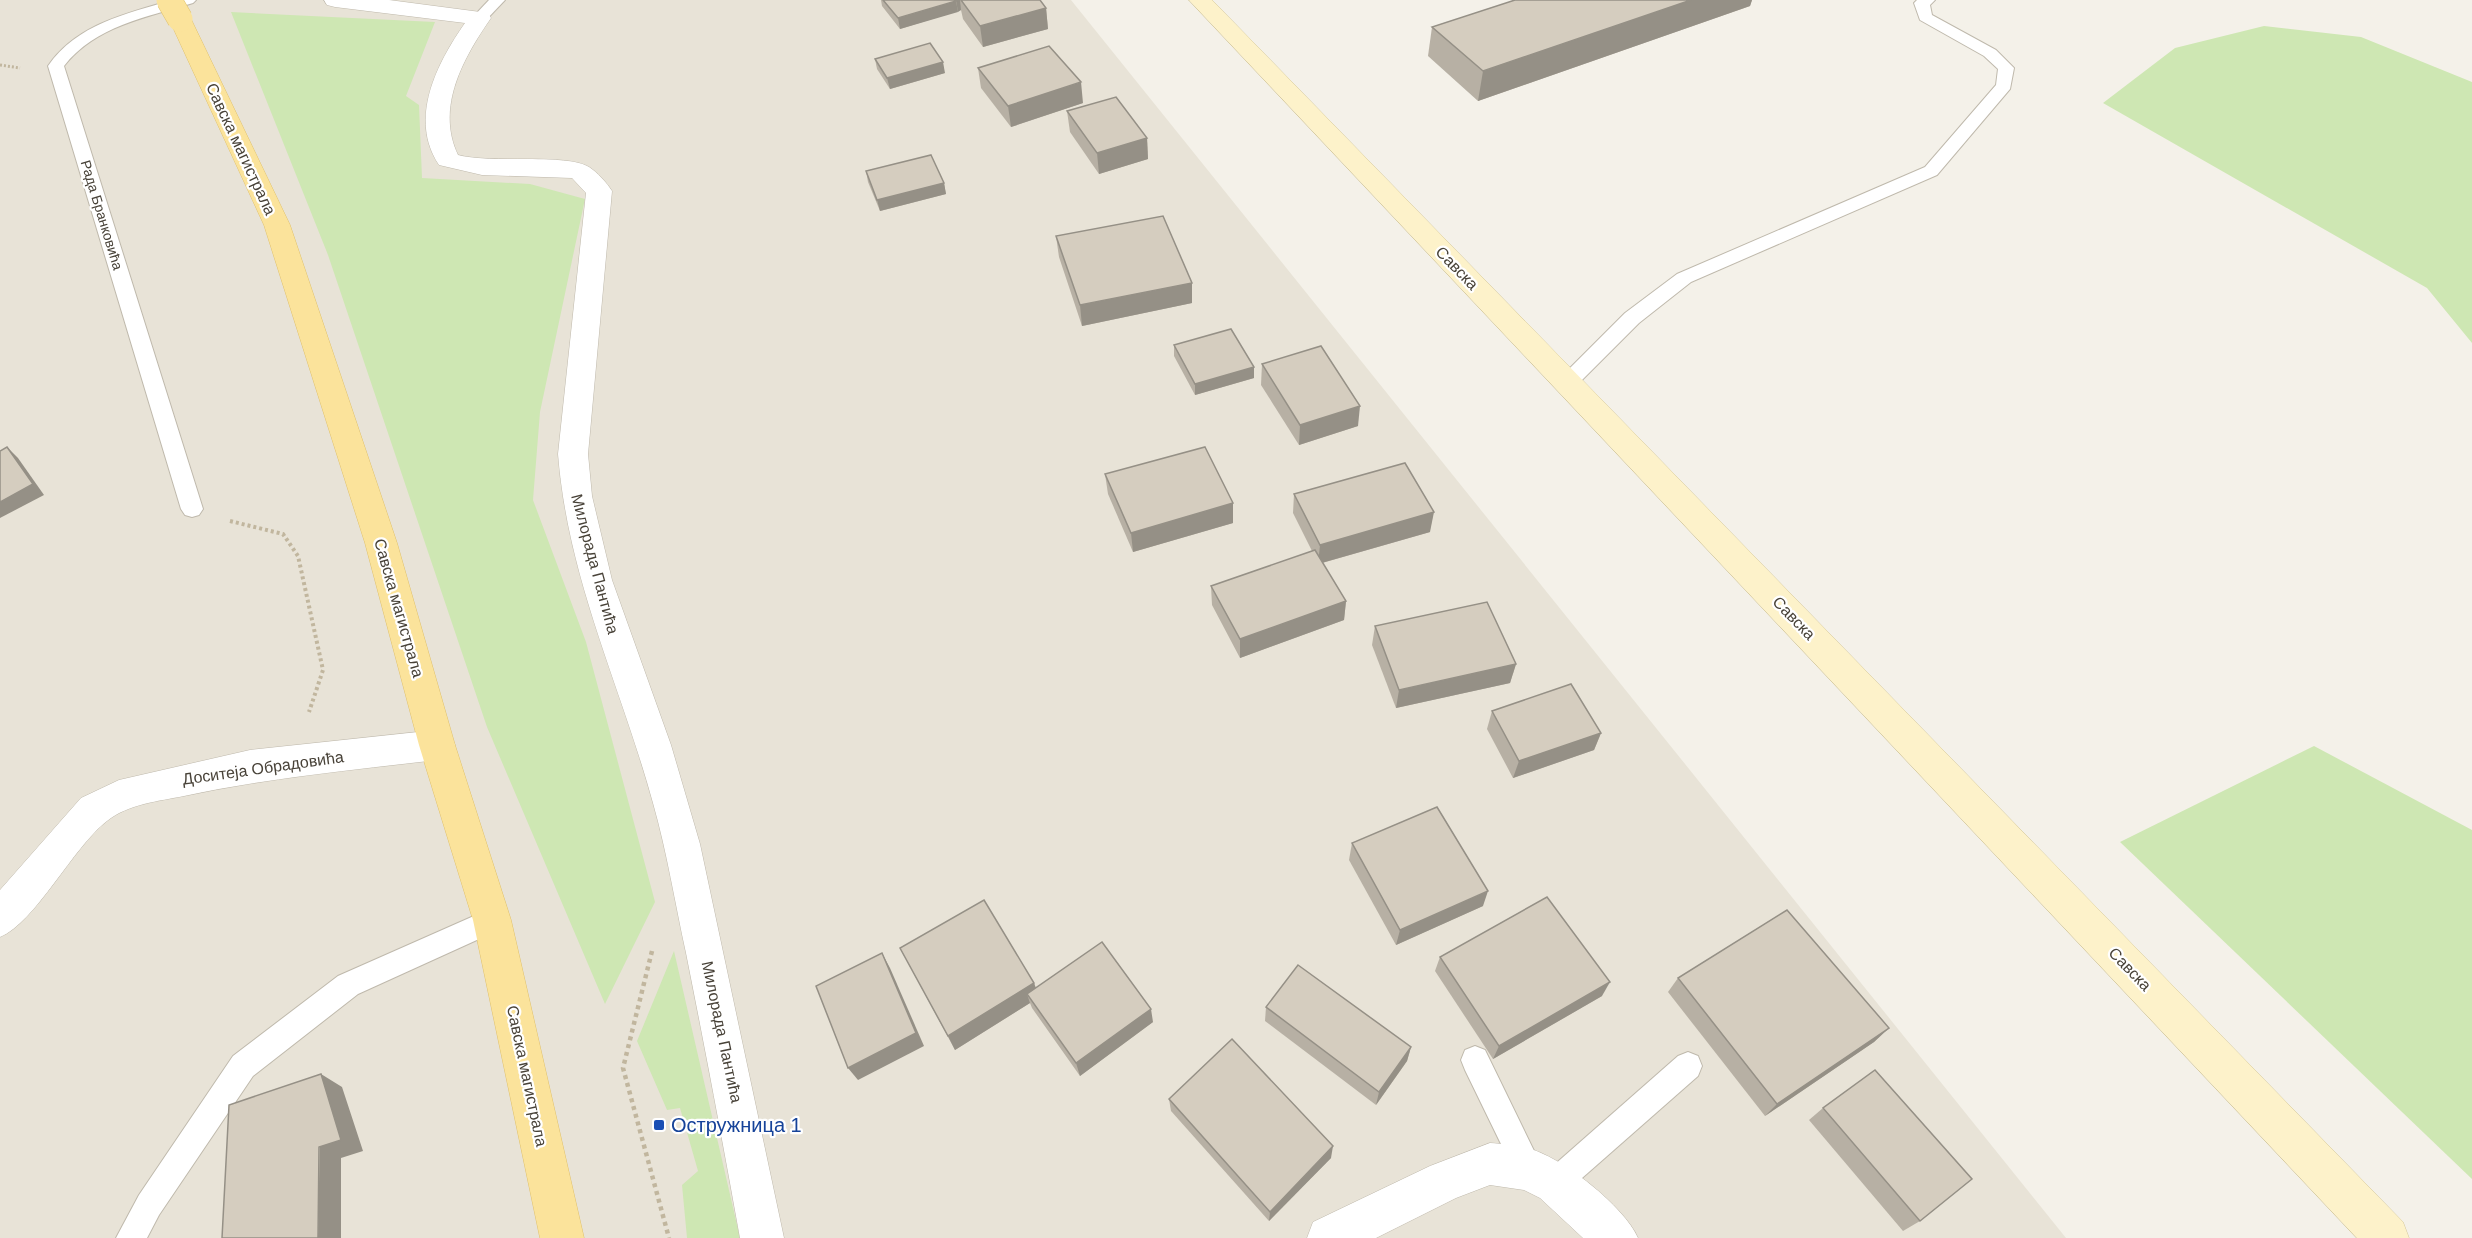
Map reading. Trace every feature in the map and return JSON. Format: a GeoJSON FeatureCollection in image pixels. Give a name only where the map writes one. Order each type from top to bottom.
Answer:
{"type":"FeatureCollection","features":[{"type":"Feature","properties":{"kind":"main road","name":"Савска магистрала"},"geometry":{"type":"LineString","coordinates":[[179,6],[277,225],[381,543],[437,745],[492,920],[562,1238]]}},
{"type":"Feature","properties":{"kind":"street","name":"Милорада Пантића"},"geometry":{"type":"LineString","coordinates":[[335,0],[488,9]]}},
{"type":"Feature","properties":{"kind":"street","name":"Савска"},"geometry":{"type":"LineString","coordinates":[[1200,0],[2387,1238]]}},
{"type":"Feature","properties":{"kind":"street","name":"Милорада Пантића"},"geometry":{"type":"LineString","coordinates":[[488,9],[458,52],[442,90],[437,127],[441,150],[448,160],[485,170],[536,168],[580,172],[600,196],[573,454],[574,491],[600,591],[666,783],[737,1100],[762,1238]]}},
{"type":"Feature","properties":{"kind":"street","name":"Доситеја Обрадовића"},"geometry":{"type":"LineString","coordinates":[[0,919],[51,856],[94,809],[132,791],[250,766],[437,745]]}},
{"type":"Feature","properties":{"kind":"street"},"geometry":{"type":"LineString","coordinates":[[1329,1238],[1445,1181],[1490,1164],[1542,1176],[1616,1238]]}},
{"type":"Feature","properties":{"kind":"lane"},"geometry":{"type":"LineString","coordinates":[[1567,383],[1632,318],[1684,278],[1931,171],[2004,86],[2006,68],[1990,53],[1924,17],[1922,3],[1928,0]]}},
{"type":"Feature","properties":{"kind":"lane","name":"Рада Бранковића"},"geometry":{"type":"LineString","coordinates":[[179,6],[109,26],[83,40],[62,56],[56,66],[192,509]]}},
{"type":"Feature","properties":{"kind":"lane"},"geometry":{"type":"LineString","coordinates":[[131,1238],[149,1205],[243,1066],[348,985],[492,920]]}},
{"type":"Feature","properties":{"kind":"lane"},"geometry":{"type":"LineString","coordinates":[[1475,1060],[1542,1176],[1688,1065]]}},
{"type":"Feature","properties":{"kind":"path"},"geometry":{"type":"LineString","coordinates":[[192,509],[283,534],[298,556],[323,670],[306,721],[285,763]]}},
{"type":"Feature","properties":{"kind":"path"},"geometry":{"type":"LineString","coordinates":[[669,1238],[623,1068],[657,933],[695,909]]}},
{"type":"Feature","properties":{"kind":"shaded area"},"geometry":{"type":"Polygon","coordinates":[[[0,0],[1071,0],[2066,1238],[0,1238],[0,0]]]}},
{"type":"Feature","properties":{"kind":"green space"},"geometry":{"type":"Polygon","coordinates":[[[231,12],[435,22],[406,96],[419,105],[422,178],[530,184],[585,199],[540,412],[533,500],[586,642],[655,902],[605,1004],[487,727],[328,255],[231,12]]]}},
{"type":"Feature","properties":{"kind":"green space"},"geometry":{"type":"Polygon","coordinates":[[[2264,26],[2361,37],[2472,82],[2472,343],[2427,288],[2103,103],[2175,48],[2264,26]]]}},
{"type":"Feature","properties":{"kind":"green space"},"geometry":{"type":"Polygon","coordinates":[[[2314,746],[2472,830],[2472,1179],[2120,842],[2314,746]]]}},
{"type":"Feature","properties":{"kind":"green space"},"geometry":{"type":"Polygon","coordinates":[[[674,951],[740,1238],[687,1238],[682,1185],[698,1171],[680,1108],[667,1110],[637,1041],[674,951]]]}},
{"type":"Feature","properties":{"kind":"building"},"geometry":{"type":"Polygon","coordinates":[[[883,0],[955,0],[956,1],[898,18],[883,0]]]}},
{"type":"Feature","properties":{"kind":"building"},"geometry":{"type":"Polygon","coordinates":[[[961,0],[1040,0],[1046,8],[980,26],[961,0]]]}},
{"type":"Feature","properties":{"kind":"building"},"geometry":{"type":"Polygon","coordinates":[[[1515,0],[1691,0],[1483,71],[1432,27],[1515,0]]]}},
{"type":"Feature","properties":{"kind":"building"},"geometry":{"type":"Polygon","coordinates":[[[930,43],[943,62],[887,78],[875,59],[930,43]]]}},
{"type":"Feature","properties":{"kind":"building"},"geometry":{"type":"Polygon","coordinates":[[[1049,46],[1081,82],[1008,106],[978,68],[1049,46]]]}},
{"type":"Feature","properties":{"kind":"building"},"geometry":{"type":"Polygon","coordinates":[[[1116,97],[1147,138],[1097,153],[1067,111],[1116,97]]]}},
{"type":"Feature","properties":{"kind":"building"},"geometry":{"type":"Polygon","coordinates":[[[931,155],[944,183],[877,200],[866,171],[931,155]]]}},
{"type":"Feature","properties":{"kind":"building"},"geometry":{"type":"Polygon","coordinates":[[[1163,216],[1192,283],[1080,305],[1056,236],[1163,216]]]}},
{"type":"Feature","properties":{"kind":"building"},"geometry":{"type":"Polygon","coordinates":[[[1231,329],[1254,367],[1195,384],[1174,345],[1231,329]]]}},
{"type":"Feature","properties":{"kind":"building"},"geometry":{"type":"Polygon","coordinates":[[[1321,346],[1360,406],[1300,425],[1262,364],[1321,346]]]}},
{"type":"Feature","properties":{"kind":"building"},"geometry":{"type":"Polygon","coordinates":[[[7,447],[33,484],[0,502],[0,451],[7,447]]]}},
{"type":"Feature","properties":{"kind":"building"},"geometry":{"type":"Polygon","coordinates":[[[1205,447],[1233,503],[1131,533],[1105,474],[1205,447]]]}},
{"type":"Feature","properties":{"kind":"building"},"geometry":{"type":"Polygon","coordinates":[[[1405,463],[1434,512],[1320,545],[1294,494],[1405,463]]]}},
{"type":"Feature","properties":{"kind":"building"},"geometry":{"type":"Polygon","coordinates":[[[1315,550],[1346,601],[1240,639],[1211,586],[1315,550]]]}},
{"type":"Feature","properties":{"kind":"building"},"geometry":{"type":"Polygon","coordinates":[[[1487,602],[1516,664],[1399,690],[1375,626],[1487,602]]]}},
{"type":"Feature","properties":{"kind":"building"},"geometry":{"type":"Polygon","coordinates":[[[1571,684],[1601,733],[1519,761],[1492,711],[1571,684]]]}},
{"type":"Feature","properties":{"kind":"building"},"geometry":{"type":"Polygon","coordinates":[[[1437,807],[1488,891],[1400,930],[1352,843],[1437,807]]]}},
{"type":"Feature","properties":{"kind":"building"},"geometry":{"type":"Polygon","coordinates":[[[1547,897],[1610,982],[1499,1046],[1440,957],[1547,897]]]}},
{"type":"Feature","properties":{"kind":"building"},"geometry":{"type":"Polygon","coordinates":[[[984,900],[1034,983],[948,1036],[900,948],[984,900]]]}},
{"type":"Feature","properties":{"kind":"building"},"geometry":{"type":"Polygon","coordinates":[[[1787,910],[1889,1028],[1777,1104],[1678,978],[1787,910]]]}},
{"type":"Feature","properties":{"kind":"building"},"geometry":{"type":"Polygon","coordinates":[[[1102,942],[1151,1009],[1076,1063],[1027,994],[1102,942]]]}},
{"type":"Feature","properties":{"kind":"building"},"geometry":{"type":"Polygon","coordinates":[[[882,953],[916,1033],[848,1068],[816,986],[882,953]]]}},
{"type":"Feature","properties":{"kind":"building"},"geometry":{"type":"Polygon","coordinates":[[[1298,965],[1411,1047],[1379,1092],[1266,1007],[1298,965]]]}},
{"type":"Feature","properties":{"kind":"building"},"geometry":{"type":"Polygon","coordinates":[[[1232,1039],[1333,1146],[1270,1212],[1169,1099],[1232,1039]]]}},
{"type":"Feature","properties":{"kind":"building"},"geometry":{"type":"Polygon","coordinates":[[[1875,1070],[1972,1179],[1920,1221],[1823,1108],[1875,1070]]]}},
{"type":"Feature","properties":{"kind":"building"},"geometry":{"type":"Polygon","coordinates":[[[321,1074],[341,1140],[319,1147],[318,1238],[222,1238],[229,1105],[321,1074]]]}},
{"type":"Feature","properties":{"kind":"place","name":"Остружница 1"},"geometry":{"type":"Point","coordinates":[659,1125]}}]}
